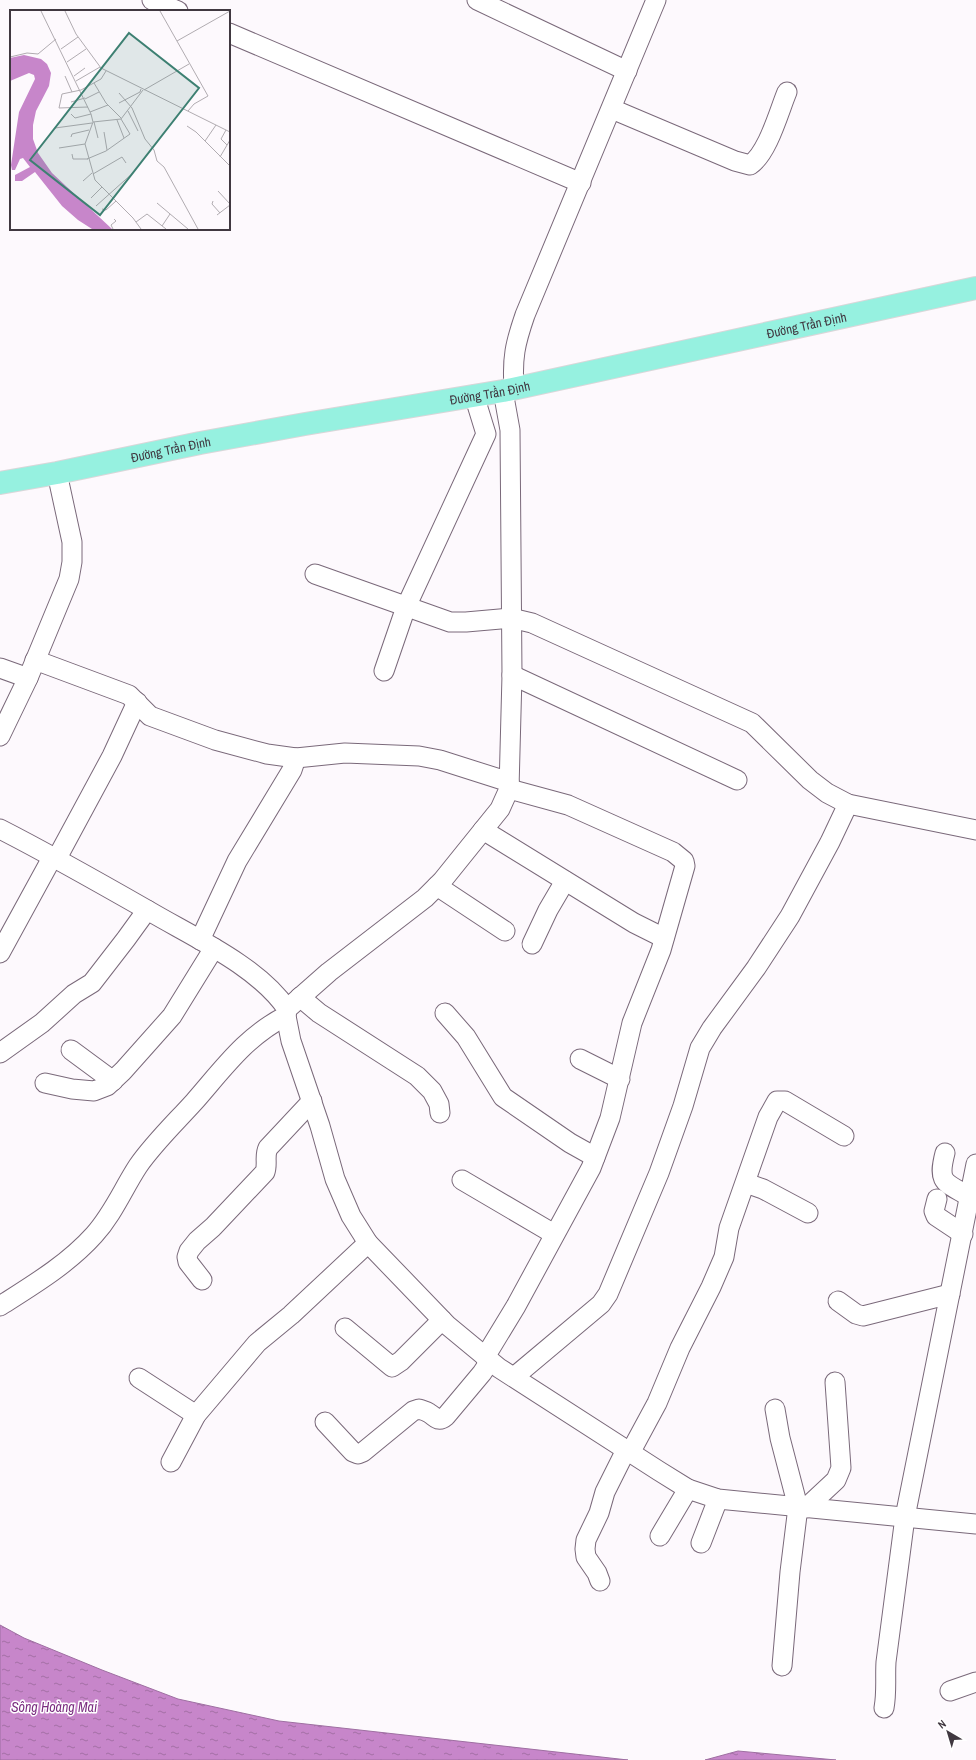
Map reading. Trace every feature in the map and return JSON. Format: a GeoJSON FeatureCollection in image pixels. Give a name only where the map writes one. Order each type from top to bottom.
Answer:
{"type":"FeatureCollection","features":[{"type":"Feature","properties":{"kind":"main road","name":"Đường Trần Định"},"geometry":{"type":"LineString","coordinates":[[0,483],[57,473],[200,443],[509,389],[976,288]]}},
{"type":"Feature","properties":{"kind":"street"},"geometry":{"type":"LineString","coordinates":[[152,0],[176,10]]}},
{"type":"Feature","properties":{"kind":"street"},"geometry":{"type":"LineString","coordinates":[[477,0],[627,71]]}},
{"type":"Feature","properties":{"kind":"street"},"geometry":{"type":"LineString","coordinates":[[0,1306],[45,1277],[87,1242],[105,1222],[148,1153],[204,1091],[229,1059],[291,1007],[329,972],[425,898],[437,886],[500,809],[509,786],[512,675],[509,389],[515,344],[525,315],[656,0]]}},
{"type":"Feature","properties":{"kind":"street"},"geometry":{"type":"LineString","coordinates":[[230,33],[581,183]]}},
{"type":"Feature","properties":{"kind":"street"},"geometry":{"type":"LineString","coordinates":[[612,108],[735,161],[750,165],[759,156],[787,92]]}},
{"type":"Feature","properties":{"kind":"street"},"geometry":{"type":"LineString","coordinates":[[384,670],[406,607],[486,434],[474,395]]}},
{"type":"Feature","properties":{"kind":"street"},"geometry":{"type":"LineString","coordinates":[[0,736],[28,678],[69,580],[72,562],[72,542],[57,473]]}},
{"type":"Feature","properties":{"kind":"street"},"geometry":{"type":"LineString","coordinates":[[315,574],[450,622],[511,618],[532,623],[752,723],[810,780],[827,793],[848,804],[976,830]]}},
{"type":"Feature","properties":{"kind":"street"},"geometry":{"type":"LineString","coordinates":[[35,660],[129,696],[150,716],[215,740],[272,756],[296,758],[345,752],[419,756],[440,760],[509,786],[568,805],[673,852],[680,856],[684,861],[685,871],[656,964],[632,1023],[610,1118],[595,1157],[579,1193],[554,1234],[478,1378],[441,1420],[437,1420],[429,1413],[419,1409],[413,1410],[363,1452],[358,1454],[353,1452],[325,1422]]}},
{"type":"Feature","properties":{"kind":"street"},"geometry":{"type":"LineString","coordinates":[[0,668],[28,678]]}},
{"type":"Feature","properties":{"kind":"street"},"geometry":{"type":"LineString","coordinates":[[512,675],[737,780]]}},
{"type":"Feature","properties":{"kind":"street"},"geometry":{"type":"LineString","coordinates":[[0,953],[112,756],[137,702]]}},
{"type":"Feature","properties":{"kind":"street"},"geometry":{"type":"LineString","coordinates":[[45,1083],[72,1090],[100,1090],[113,1081],[172,1016],[207,944],[237,861],[292,770],[296,758]]}},
{"type":"Feature","properties":{"kind":"street"},"geometry":{"type":"LineString","coordinates":[[514,1377],[601,1304],[608,1294],[632,1233],[659,1173],[683,1106],[700,1048],[712,1028],[756,968],[790,916],[830,842],[848,804]]}},
{"type":"Feature","properties":{"kind":"street"},"geometry":{"type":"LineString","coordinates":[[0,829],[55,857],[207,944],[271,989],[291,1007],[319,1013],[417,1076],[432,1091],[439,1104],[440,1113]]}},
{"type":"Feature","properties":{"kind":"street"},"geometry":{"type":"LineString","coordinates":[[483,830],[634,923],[664,938]]}},
{"type":"Feature","properties":{"kind":"street"},"geometry":{"type":"LineString","coordinates":[[532,944],[548,910],[565,881]]}},
{"type":"Feature","properties":{"kind":"street"},"geometry":{"type":"LineString","coordinates":[[437,886],[505,931]]}},
{"type":"Feature","properties":{"kind":"street"},"geometry":{"type":"LineString","coordinates":[[0,1053],[42,1023],[74,994],[92,983],[126,940],[147,910]]}},
{"type":"Feature","properties":{"kind":"street"},"geometry":{"type":"LineString","coordinates":[[291,1007],[291,1041],[312,1101],[335,1179],[351,1216],[368,1243],[442,1320],[487,1359],[628,1452],[688,1489],[718,1499],[976,1524]]}},
{"type":"Feature","properties":{"kind":"street"},"geometry":{"type":"LineString","coordinates":[[445,1013],[466,1037],[503,1097],[570,1143],[595,1157]]}},
{"type":"Feature","properties":{"kind":"street"},"geometry":{"type":"LineString","coordinates":[[71,1050],[113,1081]]}},
{"type":"Feature","properties":{"kind":"street"},"geometry":{"type":"LineString","coordinates":[[580,1059],[620,1079]]}},
{"type":"Feature","properties":{"kind":"street"},"geometry":{"type":"LineString","coordinates":[[202,1280],[188,1262],[187,1257],[189,1251],[197,1241],[213,1227],[266,1172],[266,1153],[268,1148],[312,1101]]}},
{"type":"Feature","properties":{"kind":"street"},"geometry":{"type":"LineString","coordinates":[[600,1581],[597,1573],[586,1557],[586,1540],[599,1513],[606,1492],[657,1402],[680,1348],[711,1287],[724,1257],[729,1228],[768,1117],[777,1101],[784,1101],[844,1136]]}},
{"type":"Feature","properties":{"kind":"street"},"geometry":{"type":"LineString","coordinates":[[945,1153],[941,1170],[944,1180],[970,1197]]}},
{"type":"Feature","properties":{"kind":"street"},"geometry":{"type":"LineString","coordinates":[[884,1708],[887,1685],[885,1677],[886,1662],[905,1517],[976,1164]]}},
{"type":"Feature","properties":{"kind":"street"},"geometry":{"type":"LineString","coordinates":[[462,1180],[554,1234]]}},
{"type":"Feature","properties":{"kind":"street"},"geometry":{"type":"LineString","coordinates":[[746,1183],[763,1189],[808,1213]]}},
{"type":"Feature","properties":{"kind":"street"},"geometry":{"type":"LineString","coordinates":[[937,1199],[934,1211],[936,1216],[963,1234]]}},
{"type":"Feature","properties":{"kind":"street"},"geometry":{"type":"LineString","coordinates":[[171,1462],[196,1414],[257,1343],[291,1315],[368,1243]]}},
{"type":"Feature","properties":{"kind":"street"},"geometry":{"type":"LineString","coordinates":[[838,1301],[856,1314],[863,1316],[950,1294]]}},
{"type":"Feature","properties":{"kind":"street"},"geometry":{"type":"LineString","coordinates":[[345,1328],[392,1367],[401,1361],[442,1320]]}},
{"type":"Feature","properties":{"kind":"street"},"geometry":{"type":"LineString","coordinates":[[139,1378],[196,1414]]}},
{"type":"Feature","properties":{"kind":"street"},"geometry":{"type":"LineString","coordinates":[[802,1507],[839,1477],[841,1468],[835,1382]]}},
{"type":"Feature","properties":{"kind":"street"},"geometry":{"type":"LineString","coordinates":[[775,1409],[780,1438],[802,1507],[790,1572],[782,1666]]}},
{"type":"Feature","properties":{"kind":"street"},"geometry":{"type":"LineString","coordinates":[[660,1536],[688,1489]]}},
{"type":"Feature","properties":{"kind":"street"},"geometry":{"type":"LineString","coordinates":[[701,1543],[718,1499]]}},
{"type":"Feature","properties":{"kind":"street"},"geometry":{"type":"LineString","coordinates":[[950,1691],[976,1682]]}},
{"type":"Feature","properties":{"kind":"water","name":"Sông Hoàng Mai"},"geometry":{"type":"Polygon","coordinates":[[[0,1625],[24,1638],[178,1699],[279,1721],[628,1760],[0,1760],[0,1625]]]}},
{"type":"Feature","properties":{"kind":"water"},"geometry":{"type":"Polygon","coordinates":[[[738,1751],[836,1760],[705,1760],[738,1751]]]}}]}
